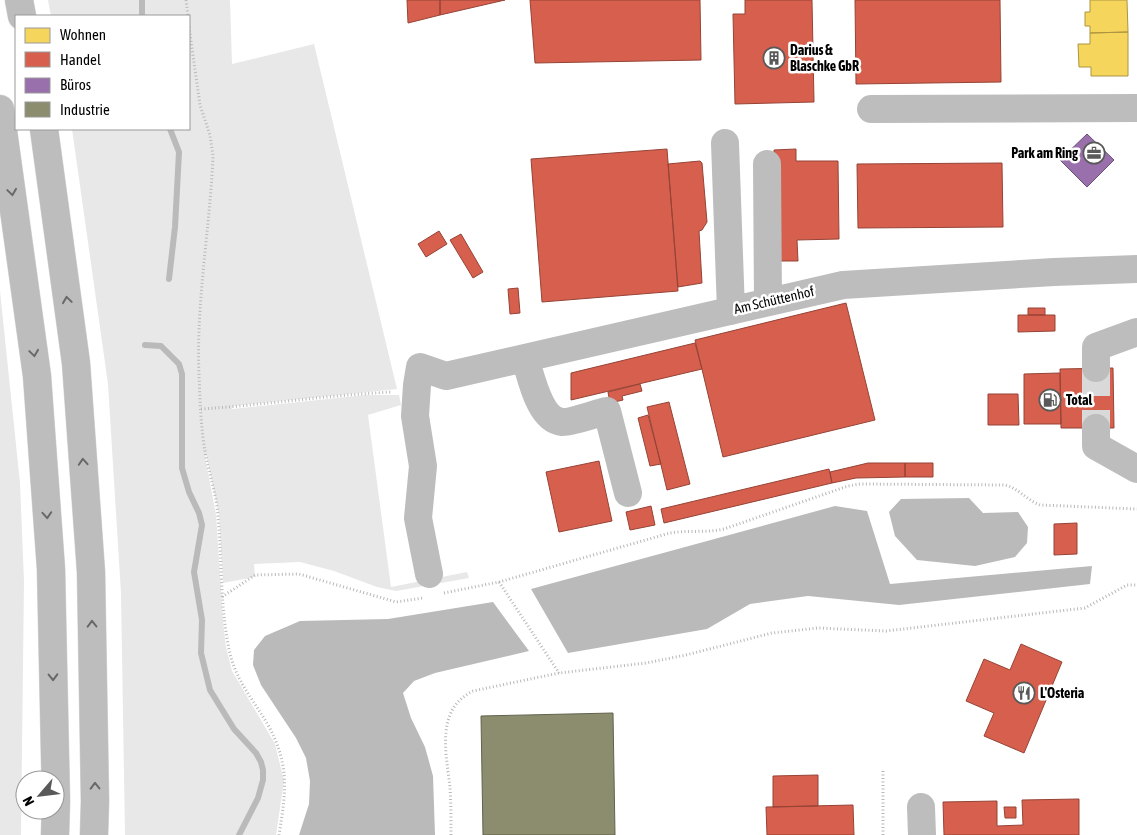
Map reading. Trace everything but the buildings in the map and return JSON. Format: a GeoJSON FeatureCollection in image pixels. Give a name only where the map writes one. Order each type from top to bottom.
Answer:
{"type":"FeatureCollection","features":[{"type":"Feature","properties":{"kind":"main road"},"geometry":{"type":"LineString","coordinates":[[19,0],[22,15]]}},
{"type":"Feature","properties":{"kind":"main road"},"geometry":{"type":"LineString","coordinates":[[871,109],[1137,108]]}},
{"type":"Feature","properties":{"kind":"main road"},"geometry":{"type":"LineString","coordinates":[[0,109],[37,376],[50,559],[56,791],[54,835]]}},
{"type":"Feature","properties":{"kind":"main road"},"geometry":{"type":"LineString","coordinates":[[44,130],[77,373],[91,572],[94,835]]}},
{"type":"Feature","properties":{"kind":"main road"},"geometry":{"type":"LineString","coordinates":[[725,143],[731,310]]}},
{"type":"Feature","properties":{"kind":"main road"},"geometry":{"type":"LineString","coordinates":[[767,164],[768,302]]}},
{"type":"Feature","properties":{"kind":"main road","name":"Am Schüttenhof"},"geometry":{"type":"LineString","coordinates":[[420,367],[446,376],[843,285],[1137,269]]}},
{"type":"Feature","properties":{"kind":"main road"},"geometry":{"type":"LineString","coordinates":[[1090,361],[1137,332]]}},
{"type":"Feature","properties":{"kind":"main road"},"geometry":{"type":"LineString","coordinates":[[526,358],[543,410],[551,418],[562,422],[608,411],[628,493]]}},
{"type":"Feature","properties":{"kind":"main road"},"geometry":{"type":"LineString","coordinates":[[420,367],[416,385],[415,416],[423,466],[418,518],[432,588]]}},
{"type":"Feature","properties":{"kind":"main road"},"geometry":{"type":"LineString","coordinates":[[1090,434],[1137,469]]}},
{"type":"Feature","properties":{"kind":"main road"},"geometry":{"type":"LineString","coordinates":[[921,807],[922,835]]}},
{"type":"Feature","properties":{"kind":"path"},"geometry":{"type":"LineString","coordinates":[[186,0],[188,15]]}},
{"type":"Feature","properties":{"kind":"path"},"geometry":{"type":"LineString","coordinates":[[190,34],[200,105],[210,135],[213,156],[202,283],[199,373],[206,456],[218,514],[222,597],[228,648],[235,671],[247,694],[268,725],[284,764],[286,783],[279,835]]}},
{"type":"Feature","properties":{"kind":"path"},"geometry":{"type":"LineString","coordinates":[[201,409],[256,406],[365,393],[400,392],[420,367]]}},
{"type":"Feature","properties":{"kind":"path"},"geometry":{"type":"LineString","coordinates":[[222,597],[255,575],[299,574],[396,602],[432,588],[499,582],[670,533],[724,529],[848,486],[860,484],[1005,485],[1010,486],[1040,505],[1137,509]]}},
{"type":"Feature","properties":{"kind":"path"},"geometry":{"type":"LineString","coordinates":[[499,582],[559,674]]}},
{"type":"Feature","properties":{"kind":"path"},"geometry":{"type":"LineString","coordinates":[[451,835],[446,738],[449,716],[463,696],[473,691],[559,674],[646,664],[772,633],[818,628],[886,631],[1085,608],[1127,585],[1137,585]]}},
{"type":"Feature","properties":{"kind":"path"},"geometry":{"type":"LineString","coordinates":[[882,771],[883,835]]}},
{"type":"Feature","properties":{"kind":"shaded area"},"geometry":{"type":"Polygon","coordinates":[[[48,0],[230,0],[232,64],[314,44],[397,389],[233,406],[232,409],[365,395],[399,395],[401,405],[368,415],[391,587],[467,572],[469,578],[396,591],[377,587],[334,571],[300,562],[254,564],[255,577],[223,583],[219,514],[206,454],[216,514],[226,647],[232,671],[275,744],[284,781],[276,835],[125,835],[121,593],[108,384],[72,130],[190,130],[190,15],[51,15],[48,0]]]}},
{"type":"Feature","properties":{"kind":"shaded area"},"geometry":{"type":"Polygon","coordinates":[[[0,291],[20,483],[24,581],[22,770],[15,770],[15,820],[21,820],[21,835],[0,835],[0,291]]]}},
{"type":"Feature","properties":{"kind":"shaded area"},"geometry":{"type":"Polygon","coordinates":[[[969,498],[983,513],[1018,512],[1028,527],[1027,543],[1015,557],[975,566],[917,560],[895,536],[889,512],[901,499],[969,498]]]}},
{"type":"Feature","properties":{"kind":"shaded area"},"geometry":{"type":"Polygon","coordinates":[[[835,506],[867,511],[890,584],[1092,566],[1090,584],[899,605],[808,596],[750,604],[707,629],[568,653],[531,589],[835,506]]]}},
{"type":"Feature","properties":{"kind":"shaded area"},"geometry":{"type":"Polygon","coordinates":[[[493,602],[529,651],[435,673],[414,681],[403,693],[411,718],[425,747],[433,776],[435,835],[299,835],[309,804],[310,781],[306,758],[296,738],[261,685],[253,665],[254,650],[265,636],[300,621],[388,619],[493,602]]]}},
{"type":"Feature","properties":{"kind":"waterway"},"geometry":{"type":"LineString","coordinates":[[142,0],[142,15]]}},
{"type":"Feature","properties":{"kind":"waterway"},"geometry":{"type":"LineString","coordinates":[[169,279],[175,227],[179,152],[170,130]]}},
{"type":"Feature","properties":{"kind":"waterway"},"geometry":{"type":"LineString","coordinates":[[145,345],[161,346],[179,364],[182,374],[182,468],[202,525],[194,572],[202,620],[201,653],[210,690],[234,729],[256,753],[263,770],[263,780],[258,798],[239,835]]}},
{"type":"Feature","properties":{"kind":"tunnel"},"geometry":{"type":"LineString","coordinates":[[1096,368],[1096,428]]}},
{"type":"Feature","properties":{"kind":"place","name":"Darius & Blaschke GbR"},"geometry":{"type":"Point","coordinates":[774,58]}},
{"type":"Feature","properties":{"kind":"place","name":"Park am Ring"},"geometry":{"type":"Point","coordinates":[1094,153]}},
{"type":"Feature","properties":{"kind":"place","name":"Total"},"geometry":{"type":"Point","coordinates":[1050,400]}},
{"type":"Feature","properties":{"kind":"place","name":"L'Osteria"},"geometry":{"type":"Point","coordinates":[1024,693]}}]}
